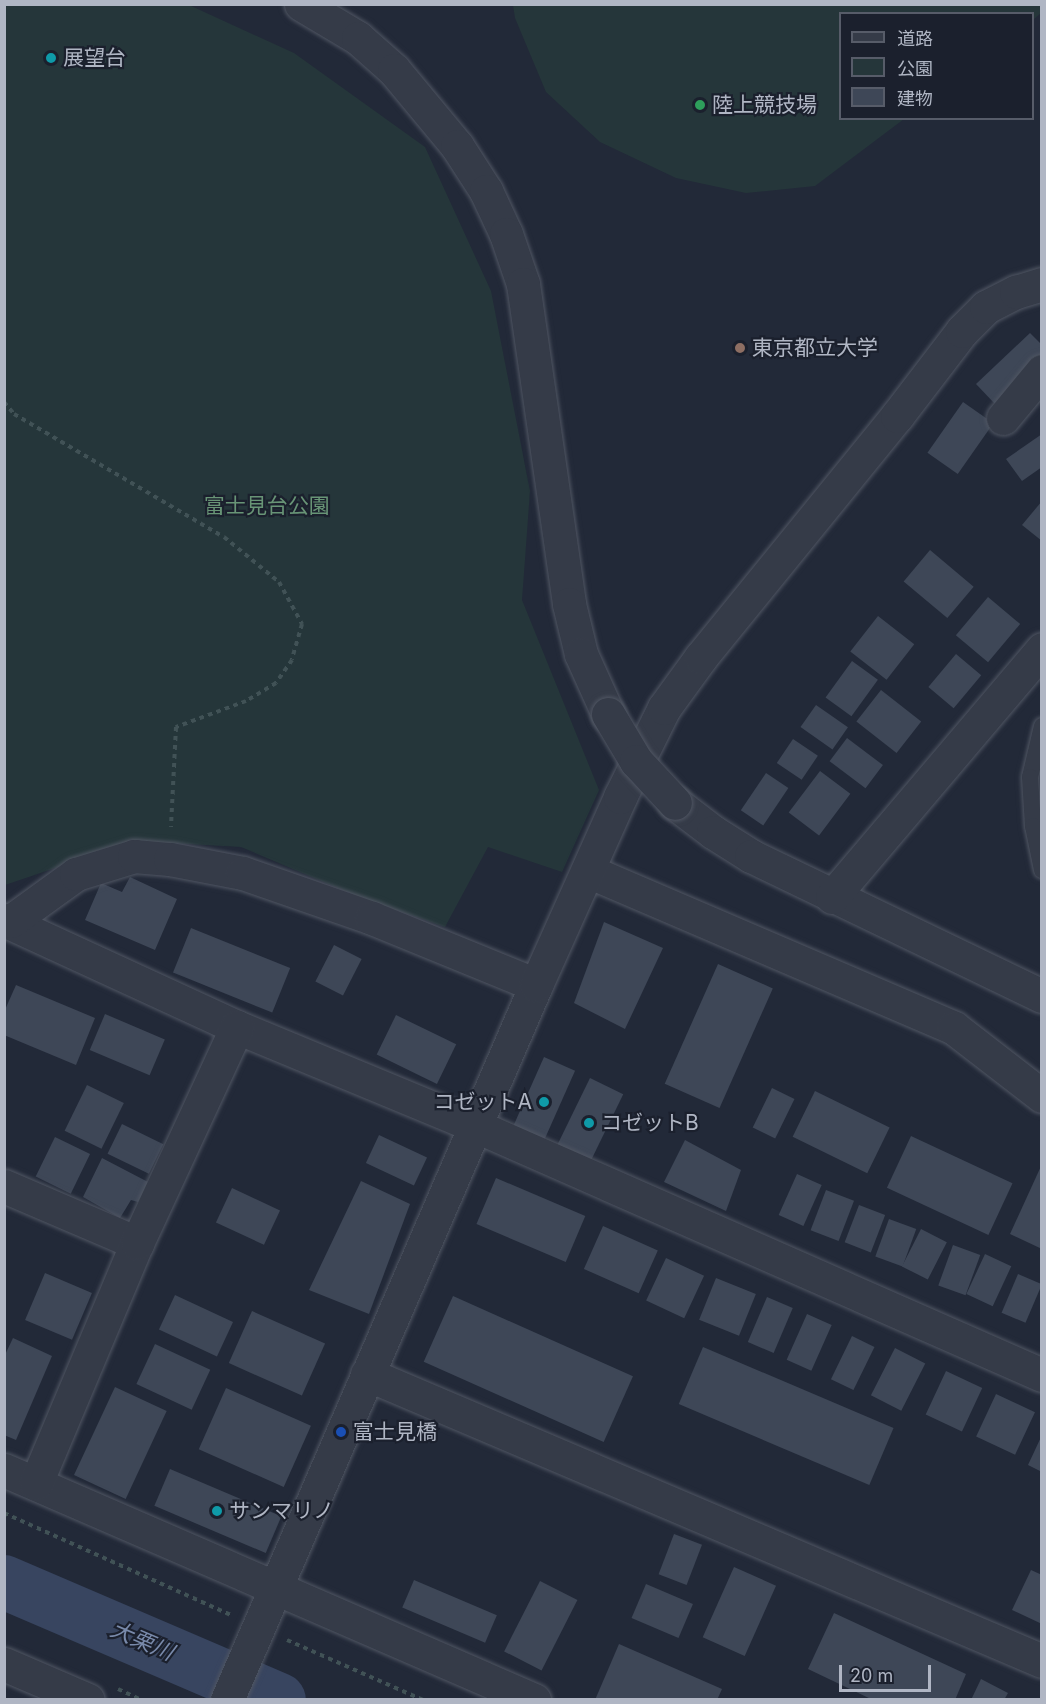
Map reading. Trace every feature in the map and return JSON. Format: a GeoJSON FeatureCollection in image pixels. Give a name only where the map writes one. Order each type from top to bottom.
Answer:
{"type":"FeatureCollection","features":[{"type":"Feature","properties":{"kind":"street"},"geometry":{"type":"LineString","coordinates":[[301,4],[358,38],[394,70],[458,146],[486,191],[507,234],[525,294],[569,604],[581,654],[608,714],[636,761],[675,802],[713,832],[751,856],[1041,996]]}},
{"type":"Feature","properties":{"kind":"street"},"geometry":{"type":"LineString","coordinates":[[227,1700],[536,985],[620,796],[664,708],[701,657],[864,458],[962,331],[986,307],[1016,292],[1041,284]]}},
{"type":"Feature","properties":{"kind":"street"},"geometry":{"type":"LineString","coordinates":[[1003,418],[1041,371]]}},
{"type":"Feature","properties":{"kind":"street"},"geometry":{"type":"LineString","coordinates":[[832,897],[1041,649]]}},
{"type":"Feature","properties":{"kind":"street"},"geometry":{"type":"LineString","coordinates":[[8,921],[76,874],[134,856],[170,859],[243,873],[372,918],[536,985]]}},
{"type":"Feature","properties":{"kind":"street"},"geometry":{"type":"LineString","coordinates":[[588,871],[954,1028],[1041,1096]]}},
{"type":"Feature","properties":{"kind":"street"},"geometry":{"type":"LineString","coordinates":[[8,921],[237,1027],[476,1126],[1041,1375]]}},
{"type":"Feature","properties":{"kind":"street"},"geometry":{"type":"LineString","coordinates":[[36,1483],[137,1243],[237,1027]]}},
{"type":"Feature","properties":{"kind":"street"},"geometry":{"type":"LineString","coordinates":[[4,1186],[137,1243]]}},
{"type":"Feature","properties":{"kind":"street"},"geometry":{"type":"LineString","coordinates":[[367,1374],[1041,1661]]}},
{"type":"Feature","properties":{"kind":"street"},"geometry":{"type":"LineString","coordinates":[[4,1470],[534,1700]]}},
{"type":"Feature","properties":{"kind":"street"},"geometry":{"type":"LineString","coordinates":[[4,1664],[88,1700]]}},
{"type":"Feature","properties":{"kind":"lane"},"geometry":{"type":"LineString","coordinates":[[1041,726],[1030,777],[1033,826],[1041,870]]}},
{"type":"Feature","properties":{"kind":"path"},"geometry":{"type":"LineString","coordinates":[[4,402],[14,414],[224,537],[279,582],[302,624],[292,660],[276,683],[246,701],[176,727],[172,771],[170,859]]}},
{"type":"Feature","properties":{"kind":"path"},"geometry":{"type":"LineString","coordinates":[[4,1513],[256,1630],[423,1700]]}},
{"type":"Feature","properties":{"kind":"green space","name":"陸上競技場"},"geometry":{"type":"Polygon","coordinates":[[[1041,4],[1041,13],[1034,19],[1034,12],[839,12],[839,120],[903,120],[815,186],[746,193],[676,178],[600,142],[546,92],[515,18],[513,5],[1041,4]]]}},
{"type":"Feature","properties":{"kind":"green space","name":"富士見台公園"},"geometry":{"type":"Polygon","coordinates":[[[4,5],[189,5],[294,53],[425,147],[491,291],[530,491],[522,600],[599,790],[562,872],[488,847],[445,927],[359,897],[241,847],[135,841],[5,885],[4,5]]]}},
{"type":"Feature","properties":{"kind":"building"},"geometry":{"type":"Polygon","coordinates":[[[1030,333],[1042,345],[1042,361],[995,404],[976,384],[1030,333]]]}},
{"type":"Feature","properties":{"kind":"building"},"geometry":{"type":"Polygon","coordinates":[[[963,402],[993,423],[958,474],[927,453],[963,402]]]}},
{"type":"Feature","properties":{"kind":"building"},"geometry":{"type":"Polygon","coordinates":[[[1042,434],[1042,467],[1022,481],[1006,459],[1042,434]]]}},
{"type":"Feature","properties":{"kind":"building"},"geometry":{"type":"Polygon","coordinates":[[[1042,501],[1042,541],[1022,525],[1042,501]]]}},
{"type":"Feature","properties":{"kind":"building"},"geometry":{"type":"Polygon","coordinates":[[[930,550],[974,587],[947,618],[904,581],[930,550]]]}},
{"type":"Feature","properties":{"kind":"building"},"geometry":{"type":"Polygon","coordinates":[[[988,597],[1020,624],[988,662],[956,635],[988,597]]]}},
{"type":"Feature","properties":{"kind":"building"},"geometry":{"type":"Polygon","coordinates":[[[878,616],[914,644],[887,680],[850,651],[878,616]]]}},
{"type":"Feature","properties":{"kind":"building"},"geometry":{"type":"Polygon","coordinates":[[[956,654],[981,675],[954,708],[928,687],[956,654]]]}},
{"type":"Feature","properties":{"kind":"building"},"geometry":{"type":"Polygon","coordinates":[[[852,661],[878,680],[851,716],[826,697],[852,661]]]}},
{"type":"Feature","properties":{"kind":"building"},"geometry":{"type":"Polygon","coordinates":[[[881,690],[921,721],[897,753],[856,722],[881,690]]]}},
{"type":"Feature","properties":{"kind":"building"},"geometry":{"type":"Polygon","coordinates":[[[816,705],[848,727],[832,749],[801,727],[816,705]]]}},
{"type":"Feature","properties":{"kind":"building"},"geometry":{"type":"Polygon","coordinates":[[[847,738],[883,765],[865,788],[830,761],[847,738]]]}},
{"type":"Feature","properties":{"kind":"building"},"geometry":{"type":"Polygon","coordinates":[[[793,739],[818,756],[802,780],[777,763],[793,739]]]}},
{"type":"Feature","properties":{"kind":"building"},"geometry":{"type":"Polygon","coordinates":[[[820,771],[850,794],[819,835],[789,813],[820,771]]]}},
{"type":"Feature","properties":{"kind":"building"},"geometry":{"type":"Polygon","coordinates":[[[766,773],[788,788],[763,825],[741,810],[766,773]]]}},
{"type":"Feature","properties":{"kind":"building"},"geometry":{"type":"Polygon","coordinates":[[[130,877],[177,899],[155,950],[85,920],[101,883],[122,892],[130,877]]]}},
{"type":"Feature","properties":{"kind":"building"},"geometry":{"type":"Polygon","coordinates":[[[604,922],[663,948],[625,1029],[574,1003],[604,922]]]}},
{"type":"Feature","properties":{"kind":"building"},"geometry":{"type":"Polygon","coordinates":[[[191,928],[290,968],[272,1013],[173,973],[191,928]]]}},
{"type":"Feature","properties":{"kind":"building"},"geometry":{"type":"Polygon","coordinates":[[[334,945],[362,959],[343,996],[315,982],[334,945]]]}},
{"type":"Feature","properties":{"kind":"building"},"geometry":{"type":"Polygon","coordinates":[[[718,964],[773,988],[720,1108],[665,1084],[718,964]]]}},
{"type":"Feature","properties":{"kind":"building"},"geometry":{"type":"Polygon","coordinates":[[[16,985],[95,1018],[76,1065],[4,1035],[4,1012],[16,985]]]}},
{"type":"Feature","properties":{"kind":"building"},"geometry":{"type":"Polygon","coordinates":[[[105,1014],[165,1039],[150,1075],[90,1050],[105,1014]]]}},
{"type":"Feature","properties":{"kind":"building"},"geometry":{"type":"Polygon","coordinates":[[[396,1015],[456,1044],[437,1084],[377,1055],[396,1015]]]}},
{"type":"Feature","properties":{"kind":"building","name":"コゼットA"},"geometry":{"type":"Polygon","coordinates":[[[544,1057],[575,1071],[542,1146],[511,1132],[544,1057]]]}},
{"type":"Feature","properties":{"kind":"building","name":"コゼットB"},"geometry":{"type":"Polygon","coordinates":[[[590,1078],[623,1094],[588,1167],[554,1151],[590,1078]]]}},
{"type":"Feature","properties":{"kind":"building"},"geometry":{"type":"Polygon","coordinates":[[[87,1085],[124,1103],[101,1149],[65,1131],[87,1085]]]}},
{"type":"Feature","properties":{"kind":"building"},"geometry":{"type":"Polygon","coordinates":[[[772,1088],[794,1099],[775,1139],[753,1128],[772,1088]]]}},
{"type":"Feature","properties":{"kind":"building"},"geometry":{"type":"Polygon","coordinates":[[[815,1091],[890,1127],[867,1173],[793,1137],[815,1091]]]}},
{"type":"Feature","properties":{"kind":"building"},"geometry":{"type":"Polygon","coordinates":[[[122,1124],[163,1144],[149,1174],[108,1154],[122,1124]]]}},
{"type":"Feature","properties":{"kind":"building"},"geometry":{"type":"Polygon","coordinates":[[[379,1135],[427,1157],[414,1185],[366,1163],[379,1135]]]}},
{"type":"Feature","properties":{"kind":"building"},"geometry":{"type":"Polygon","coordinates":[[[911,1136],[1013,1183],[988,1235],[887,1188],[911,1136]]]}},
{"type":"Feature","properties":{"kind":"building"},"geometry":{"type":"Polygon","coordinates":[[[55,1137],[90,1154],[71,1194],[36,1177],[55,1137]]]}},
{"type":"Feature","properties":{"kind":"building"},"geometry":{"type":"Polygon","coordinates":[[[685,1140],[741,1170],[726,1211],[664,1182],[685,1140]]]}},
{"type":"Feature","properties":{"kind":"building"},"geometry":{"type":"Polygon","coordinates":[[[102,1158],[148,1182],[138,1202],[131,1200],[120,1218],[83,1197],[102,1158]]]}},
{"type":"Feature","properties":{"kind":"building"},"geometry":{"type":"Polygon","coordinates":[[[1042,1164],[1042,1249],[1010,1234],[1042,1164]]]}},
{"type":"Feature","properties":{"kind":"building"},"geometry":{"type":"Polygon","coordinates":[[[797,1174],[822,1185],[803,1226],[779,1215],[797,1174]]]}},
{"type":"Feature","properties":{"kind":"building"},"geometry":{"type":"Polygon","coordinates":[[[496,1178],[585,1216],[566,1262],[476,1224],[496,1178]]]}},
{"type":"Feature","properties":{"kind":"building"},"geometry":{"type":"Polygon","coordinates":[[[361,1181],[410,1204],[369,1314],[309,1290],[361,1181]]]}},
{"type":"Feature","properties":{"kind":"building"},"geometry":{"type":"Polygon","coordinates":[[[232,1188],[280,1210],[264,1245],[216,1222],[232,1188]]]}},
{"type":"Feature","properties":{"kind":"building"},"geometry":{"type":"Polygon","coordinates":[[[826,1190],[854,1201],[839,1241],[811,1230],[826,1190]]]}},
{"type":"Feature","properties":{"kind":"building"},"geometry":{"type":"Polygon","coordinates":[[[859,1205],[885,1215],[871,1252],[845,1242],[859,1205]]]}},
{"type":"Feature","properties":{"kind":"building"},"geometry":{"type":"Polygon","coordinates":[[[889,1219],[916,1229],[903,1267],[875,1257],[889,1219]]]}},
{"type":"Feature","properties":{"kind":"building"},"geometry":{"type":"Polygon","coordinates":[[[603,1226],[658,1250],[639,1293],[584,1269],[603,1226]]]}},
{"type":"Feature","properties":{"kind":"building"},"geometry":{"type":"Polygon","coordinates":[[[921,1229],[947,1242],[928,1280],[902,1266],[921,1229]]]}},
{"type":"Feature","properties":{"kind":"building"},"geometry":{"type":"Polygon","coordinates":[[[953,1245],[980,1255],[966,1295],[938,1285],[953,1245]]]}},
{"type":"Feature","properties":{"kind":"building"},"geometry":{"type":"Polygon","coordinates":[[[985,1254],[1011,1266],[993,1306],[966,1294],[985,1254]]]}},
{"type":"Feature","properties":{"kind":"building"},"geometry":{"type":"Polygon","coordinates":[[[666,1258],[704,1276],[684,1318],[646,1301],[666,1258]]]}},
{"type":"Feature","properties":{"kind":"building"},"geometry":{"type":"Polygon","coordinates":[[[45,1273],[92,1293],[72,1340],[25,1320],[45,1273]]]}},
{"type":"Feature","properties":{"kind":"building"},"geometry":{"type":"Polygon","coordinates":[[[1018,1274],[1042,1284],[1026,1323],[1002,1313],[1018,1274]]]}},
{"type":"Feature","properties":{"kind":"building"},"geometry":{"type":"Polygon","coordinates":[[[716,1278],[756,1294],[739,1336],[699,1320],[716,1278]]]}},
{"type":"Feature","properties":{"kind":"building"},"geometry":{"type":"Polygon","coordinates":[[[175,1295],[233,1322],[217,1356],[159,1329],[175,1295]]]}},
{"type":"Feature","properties":{"kind":"building"},"geometry":{"type":"Polygon","coordinates":[[[453,1296],[633,1376],[604,1442],[424,1362],[453,1296]]]}},
{"type":"Feature","properties":{"kind":"building"},"geometry":{"type":"Polygon","coordinates":[[[767,1297],[793,1308],[774,1353],[748,1342],[767,1297]]]}},
{"type":"Feature","properties":{"kind":"building"},"geometry":{"type":"Polygon","coordinates":[[[252,1311],[325,1344],[302,1396],[229,1363],[252,1311]]]}},
{"type":"Feature","properties":{"kind":"building"},"geometry":{"type":"Polygon","coordinates":[[[807,1314],[832,1325],[811,1371],[787,1360],[807,1314]]]}},
{"type":"Feature","properties":{"kind":"building"},"geometry":{"type":"Polygon","coordinates":[[[852,1336],[874,1347],[853,1390],[831,1379],[852,1336]]]}},
{"type":"Feature","properties":{"kind":"building"},"geometry":{"type":"Polygon","coordinates":[[[13,1338],[52,1356],[16,1440],[4,1435],[4,1357],[13,1338]]]}},
{"type":"Feature","properties":{"kind":"building"},"geometry":{"type":"Polygon","coordinates":[[[155,1344],[210,1370],[192,1410],[136,1384],[155,1344]]]}},
{"type":"Feature","properties":{"kind":"building"},"geometry":{"type":"Polygon","coordinates":[[[703,1347],[894,1428],[869,1485],[679,1404],[703,1347]]]}},
{"type":"Feature","properties":{"kind":"building"},"geometry":{"type":"Polygon","coordinates":[[[895,1348],[925,1363],[901,1411],[871,1395],[895,1348]]]}},
{"type":"Feature","properties":{"kind":"building"},"geometry":{"type":"Polygon","coordinates":[[[946,1371],[982,1388],[962,1431],[926,1415],[946,1371]]]}},
{"type":"Feature","properties":{"kind":"building"},"geometry":{"type":"Polygon","coordinates":[[[115,1387],[167,1411],[126,1499],[74,1475],[115,1387]]]}},
{"type":"Feature","properties":{"kind":"building"},"geometry":{"type":"Polygon","coordinates":[[[226,1388],[311,1426],[284,1487],[199,1449],[226,1388]]]}},
{"type":"Feature","properties":{"kind":"building"},"geometry":{"type":"Polygon","coordinates":[[[996,1394],[1035,1412],[1015,1455],[976,1437],[996,1394]]]}},
{"type":"Feature","properties":{"kind":"building"},"geometry":{"type":"Polygon","coordinates":[[[1042,1435],[1042,1472],[1028,1465],[1042,1435]]]}},
{"type":"Feature","properties":{"kind":"building","name":"サンマリノ"},"geometry":{"type":"Polygon","coordinates":[[[170,1469],[281,1516],[266,1553],[154,1506],[170,1469]]]}},
{"type":"Feature","properties":{"kind":"building"},"geometry":{"type":"Polygon","coordinates":[[[674,1534],[702,1545],[687,1585],[659,1574],[674,1534]]]}},
{"type":"Feature","properties":{"kind":"building"},"geometry":{"type":"Polygon","coordinates":[[[734,1567],[776,1586],[745,1656],[703,1637],[734,1567]]]}},
{"type":"Feature","properties":{"kind":"building"},"geometry":{"type":"Polygon","coordinates":[[[1031,1570],[1042,1575],[1042,1624],[1012,1610],[1031,1570]]]}},
{"type":"Feature","properties":{"kind":"building"},"geometry":{"type":"Polygon","coordinates":[[[414,1580],[497,1615],[485,1643],[402,1608],[414,1580]]]}},
{"type":"Feature","properties":{"kind":"building"},"geometry":{"type":"Polygon","coordinates":[[[540,1581],[577,1600],[542,1670],[504,1651],[540,1581]]]}},
{"type":"Feature","properties":{"kind":"building"},"geometry":{"type":"Polygon","coordinates":[[[646,1584],[693,1604],[678,1638],[632,1618],[646,1584]]]}},
{"type":"Feature","properties":{"kind":"building"},"geometry":{"type":"Polygon","coordinates":[[[834,1613],[966,1674],[955,1700],[873,1700],[808,1669],[834,1613]]]}},
{"type":"Feature","properties":{"kind":"building"},"geometry":{"type":"Polygon","coordinates":[[[619,1644],[722,1689],[717,1700],[595,1700],[619,1644]]]}},
{"type":"Feature","properties":{"kind":"building"},"geometry":{"type":"Polygon","coordinates":[[[981,1679],[1008,1693],[1004,1700],[971,1700],[981,1679]]]}},
{"type":"Feature","properties":{"kind":"waterway","name":"大栗川"},"geometry":{"type":"LineString","coordinates":[[4,1582],[279,1700]]}},
{"type":"Feature","properties":{"kind":"place","name":"展望台"},"geometry":{"type":"Point","coordinates":[51,58]}},
{"type":"Feature","properties":{"kind":"place","name":"陸上競技場"},"geometry":{"type":"Point","coordinates":[700,105]}},
{"type":"Feature","properties":{"kind":"place","name":"東京都立大学"},"geometry":{"type":"Point","coordinates":[740,348]}},
{"type":"Feature","properties":{"kind":"place","name":"コゼットA"},"geometry":{"type":"Point","coordinates":[544,1102]}},
{"type":"Feature","properties":{"kind":"place","name":"コゼットB"},"geometry":{"type":"Point","coordinates":[589,1123]}},
{"type":"Feature","properties":{"kind":"place","name":"富士見橋"},"geometry":{"type":"Point","coordinates":[341,1432]}},
{"type":"Feature","properties":{"kind":"place","name":"サンマリノ"},"geometry":{"type":"Point","coordinates":[217,1511]}}]}
